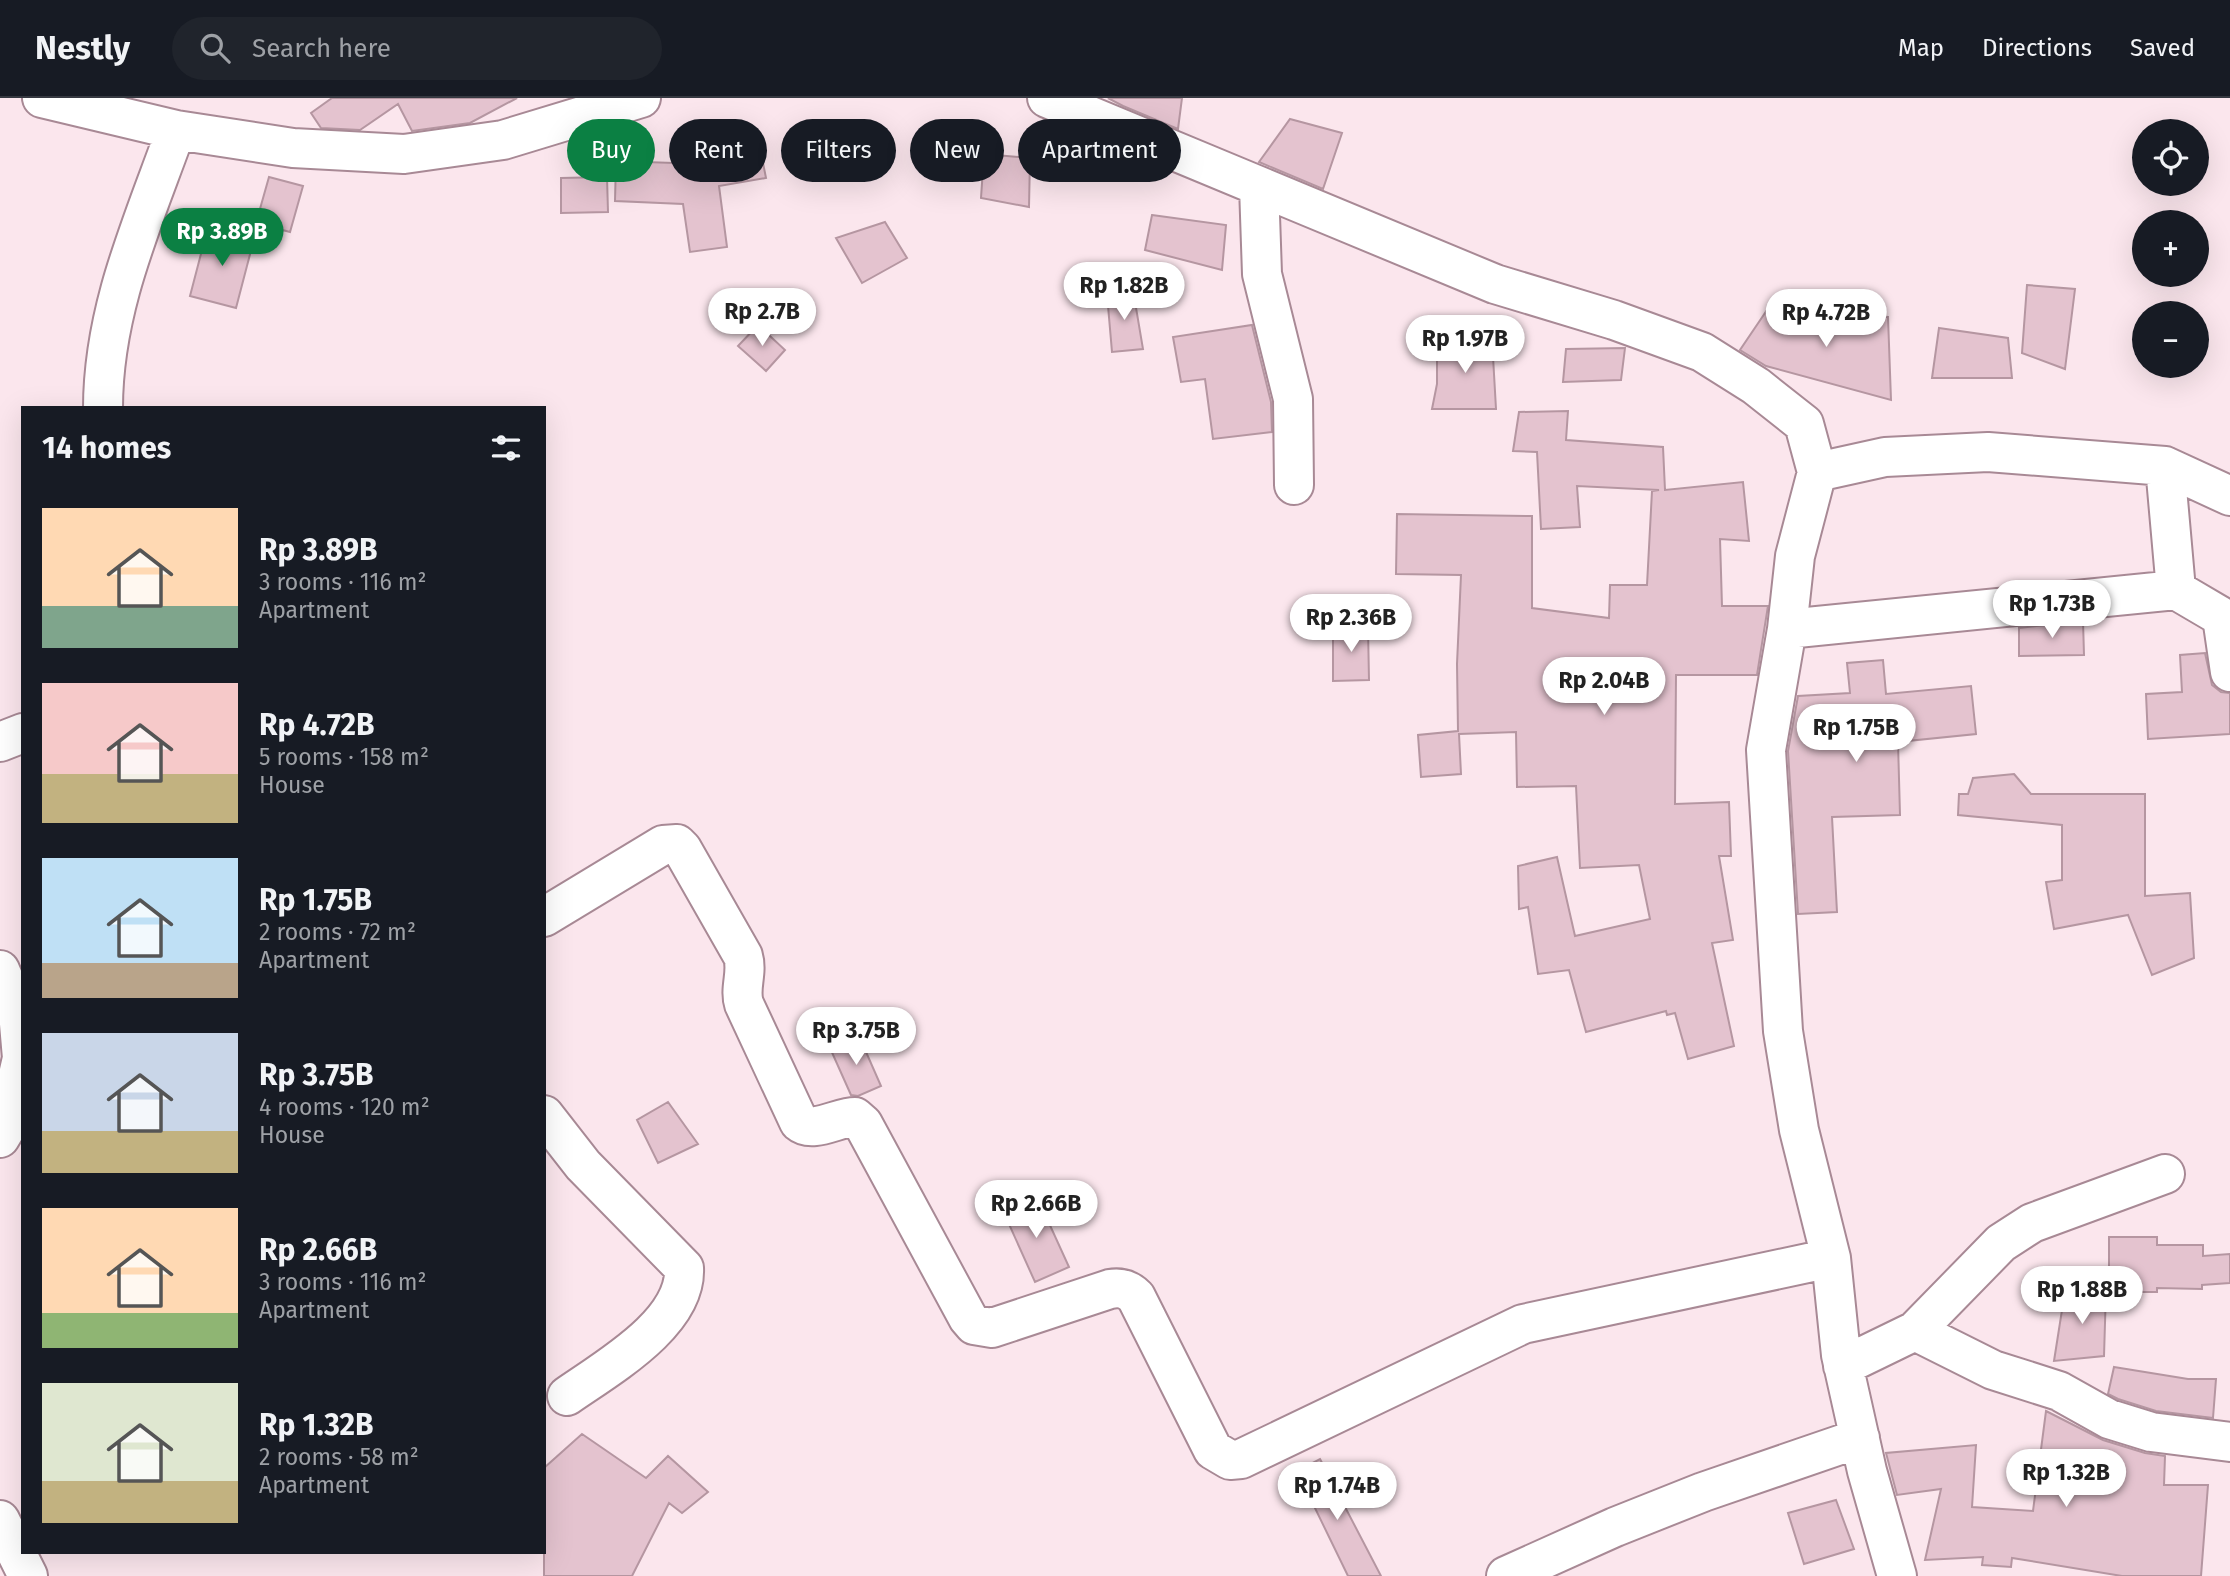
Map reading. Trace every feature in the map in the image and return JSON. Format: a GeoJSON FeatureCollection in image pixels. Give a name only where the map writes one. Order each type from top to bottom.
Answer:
{"type":"FeatureCollection","features":[{"type":"Feature","properties":{"kind":"street"},"geometry":{"type":"LineString","coordinates":[[42,98],[176,130],[293,148],[404,155],[503,140],[641,98]]}},
{"type":"Feature","properties":{"kind":"street"},"geometry":{"type":"LineString","coordinates":[[1047,98],[1495,284],[1614,320],[1702,352],[1756,386],[1804,424],[1817,472],[1794,556],[1787,629],[1766,750],[1783,1031],[1800,1130],[1831,1258],[1843,1366],[1897,1576]]}},
{"type":"Feature","properties":{"kind":"street"},"geometry":{"type":"LineString","coordinates":[[103,406],[103,375],[112,316],[121,283],[176,130]]}},
{"type":"Feature","properties":{"kind":"street"},"geometry":{"type":"LineString","coordinates":[[1259,187],[1262,274],[1293,399],[1294,485]]}},
{"type":"Feature","properties":{"kind":"street"},"geometry":{"type":"LineString","coordinates":[[1817,472],[1885,457],[1989,452],[2165,466],[2230,496]]}},
{"type":"Feature","properties":{"kind":"street"},"geometry":{"type":"LineString","coordinates":[[2165,466],[2176,590]]}},
{"type":"Feature","properties":{"kind":"street"},"geometry":{"type":"LineString","coordinates":[[1787,629],[2176,590],[2226,613],[2230,671]]}},
{"type":"Feature","properties":{"kind":"street"},"geometry":{"type":"LineString","coordinates":[[0,742],[21,734]]}},
{"type":"Feature","properties":{"kind":"street"},"geometry":{"type":"LineString","coordinates":[[546,916],[663,845],[677,844],[743,956],[745,971],[741,991],[744,1004],[799,1122],[813,1126],[855,1117],[863,1124],[974,1325],[992,1328],[1110,1289],[1118,1287],[1128,1290],[1136,1297],[1213,1450],[1230,1460],[1241,1459],[1523,1324],[1831,1258]]}},
{"type":"Feature","properties":{"kind":"street"},"geometry":{"type":"LineString","coordinates":[[0,970],[18,1012],[21,1046]]}},
{"type":"Feature","properties":{"kind":"street"},"geometry":{"type":"LineString","coordinates":[[0,1138],[6,1128],[21,1062]]}},
{"type":"Feature","properties":{"kind":"street"},"geometry":{"type":"LineString","coordinates":[[546,1118],[583,1165],[684,1268],[678,1299],[665,1319],[640,1343],[567,1396]]}},
{"type":"Feature","properties":{"kind":"street"},"geometry":{"type":"LineString","coordinates":[[1843,1366],[1915,1331],[1992,1251],[2032,1223],[2165,1174]]}},
{"type":"Feature","properties":{"kind":"street"},"geometry":{"type":"LineString","coordinates":[[1915,1331],[1993,1370],[2059,1391],[2109,1419],[2151,1432],[2230,1442]]}},
{"type":"Feature","properties":{"kind":"street"},"geometry":{"type":"LineString","coordinates":[[1506,1576],[1678,1502],[1860,1438]]}},
{"type":"Feature","properties":{"kind":"street"},"geometry":{"type":"LineString","coordinates":[[0,1520],[28,1576]]}},
{"type":"Feature","properties":{"kind":"building"},"geometry":{"type":"Polygon","coordinates":[[[332,98],[517,98],[470,123],[412,131],[398,104],[360,130],[321,128],[311,113],[332,98]]]}},
{"type":"Feature","properties":{"kind":"building"},"geometry":{"type":"Polygon","coordinates":[[[1108,98],[1182,98],[1179,119],[1154,119],[1108,98]]]}},
{"type":"Feature","properties":{"kind":"building"},"geometry":{"type":"Polygon","coordinates":[[[1290,119],[1342,133],[1323,189],[1259,162],[1290,119]]]}},
{"type":"Feature","properties":{"kind":"building"},"geometry":{"type":"Polygon","coordinates":[[[1004,156],[1018,157],[1018,182],[1030,182],[1029,207],[981,198],[982,182],[1004,182],[1004,156]]]}},
{"type":"Feature","properties":{"kind":"building"},"geometry":{"type":"Polygon","coordinates":[[[655,162],[669,163],[669,182],[742,182],[719,186],[727,247],[690,252],[683,204],[615,201],[615,182],[655,182],[655,162]]]}},
{"type":"Feature","properties":{"kind":"building"},"geometry":{"type":"Polygon","coordinates":[[[269,177],[303,186],[290,232],[256,223],[269,177]]]}},
{"type":"Feature","properties":{"kind":"building"},"geometry":{"type":"Polygon","coordinates":[[[561,178],[567,178],[567,182],[607,182],[608,212],[561,213],[561,178]]]}},
{"type":"Feature","properties":{"kind":"building"},"geometry":{"type":"Polygon","coordinates":[[[1152,215],[1226,225],[1222,270],[1145,250],[1152,215]]]}},
{"type":"Feature","properties":{"kind":"building"},"geometry":{"type":"Polygon","coordinates":[[[885,222],[907,258],[862,283],[836,238],[885,222]]]}},
{"type":"Feature","properties":{"kind":"building"},"geometry":{"type":"Polygon","coordinates":[[[208,227],[254,239],[236,308],[190,296],[208,227]]]}},
{"type":"Feature","properties":{"kind":"building"},"geometry":{"type":"Polygon","coordinates":[[[2027,285],[2075,289],[2065,369],[2022,353],[2027,285]]]}},
{"type":"Feature","properties":{"kind":"building"},"geometry":{"type":"Polygon","coordinates":[[[1133,290],[1143,349],[1112,352],[1107,294],[1133,290]]]}},
{"type":"Feature","properties":{"kind":"building"},"geometry":{"type":"Polygon","coordinates":[[[1767,310],[1888,317],[1891,400],[1766,366],[1740,350],[1767,310]]]}},
{"type":"Feature","properties":{"kind":"building"},"geometry":{"type":"Polygon","coordinates":[[[758,325],[785,350],[766,371],[738,346],[758,325]]]}},
{"type":"Feature","properties":{"kind":"building"},"geometry":{"type":"Polygon","coordinates":[[[1252,325],[1271,402],[1272,432],[1213,439],[1205,379],[1181,382],[1173,337],[1252,325]]]}},
{"type":"Feature","properties":{"kind":"building"},"geometry":{"type":"Polygon","coordinates":[[[1939,328],[2008,338],[2012,378],[1932,378],[1939,328]]]}},
{"type":"Feature","properties":{"kind":"building"},"geometry":{"type":"Polygon","coordinates":[[[1492,339],[1496,409],[1432,409],[1437,384],[1437,341],[1492,339]]]}},
{"type":"Feature","properties":{"kind":"building"},"geometry":{"type":"Polygon","coordinates":[[[1625,348],[1621,380],[1563,382],[1566,349],[1625,348]]]}},
{"type":"Feature","properties":{"kind":"building"},"geometry":{"type":"Polygon","coordinates":[[[1568,411],[1566,440],[1663,447],[1665,490],[1743,482],[1749,541],[1720,539],[1722,606],[1768,606],[1757,675],[1676,675],[1675,804],[1729,802],[1731,856],[1719,856],[1733,940],[1712,943],[1734,1046],[1688,1059],[1675,1013],[1667,1015],[1666,1011],[1586,1032],[1569,970],[1538,974],[1528,907],[1519,909],[1518,866],[1557,857],[1575,936],[1650,919],[1639,865],[1580,868],[1576,786],[1517,787],[1516,732],[1459,734],[1461,774],[1421,777],[1418,735],[1458,731],[1457,664],[1461,575],[1396,574],[1397,514],[1532,516],[1532,608],[1609,618],[1610,585],[1647,585],[1652,491],[1659,490],[1577,486],[1580,527],[1541,529],[1537,452],[1513,451],[1519,412],[1568,411]]]}},
{"type":"Feature","properties":{"kind":"building"},"geometry":{"type":"Polygon","coordinates":[[[2083,621],[2084,655],[2019,656],[2019,628],[2083,621]]]}},
{"type":"Feature","properties":{"kind":"building"},"geometry":{"type":"Polygon","coordinates":[[[1368,627],[1369,680],[1333,681],[1333,628],[1368,627]]]}},
{"type":"Feature","properties":{"kind":"building"},"geometry":{"type":"Polygon","coordinates":[[[2205,653],[2212,685],[2221,692],[2230,693],[2230,734],[2148,739],[2146,694],[2182,692],[2180,655],[2205,653]]]}},
{"type":"Feature","properties":{"kind":"building"},"geometry":{"type":"Polygon","coordinates":[[[1883,660],[1886,694],[1971,686],[1976,734],[1898,742],[1900,815],[1832,817],[1837,912],[1798,914],[1788,751],[1798,696],[1850,693],[1847,663],[1883,660]]]}},
{"type":"Feature","properties":{"kind":"building"},"geometry":{"type":"Polygon","coordinates":[[[2014,774],[2031,794],[2145,794],[2145,896],[2190,893],[2194,958],[2152,975],[2128,915],[2054,929],[2046,882],[2062,880],[2062,825],[1958,815],[1959,794],[1968,794],[1973,778],[2014,774]]]}},
{"type":"Feature","properties":{"kind":"building"},"geometry":{"type":"Polygon","coordinates":[[[859,1036],[881,1086],[858,1096],[851,1095],[830,1048],[859,1036]]]}},
{"type":"Feature","properties":{"kind":"building"},"geometry":{"type":"Polygon","coordinates":[[[668,1102],[698,1144],[658,1163],[637,1120],[668,1102]]]}},
{"type":"Feature","properties":{"kind":"building"},"geometry":{"type":"Polygon","coordinates":[[[1038,1199],[1069,1267],[1035,1282],[1004,1213],[1038,1199]]]}},
{"type":"Feature","properties":{"kind":"building"},"geometry":{"type":"Polygon","coordinates":[[[2109,1237],[2157,1237],[2157,1245],[2203,1245],[2203,1256],[2230,1254],[2230,1283],[2202,1285],[2202,1289],[2157,1288],[2157,1292],[2109,1292],[2109,1237]]]}},
{"type":"Feature","properties":{"kind":"building"},"geometry":{"type":"Polygon","coordinates":[[[2106,1290],[2104,1356],[2054,1361],[2065,1291],[2106,1290]]]}},
{"type":"Feature","properties":{"kind":"building"},"geometry":{"type":"Polygon","coordinates":[[[2114,1367],[2188,1379],[2216,1379],[2213,1418],[2156,1411],[2108,1394],[2114,1367]]]}},
{"type":"Feature","properties":{"kind":"building"},"geometry":{"type":"Polygon","coordinates":[[[2046,1411],[2103,1440],[2165,1456],[2164,1485],[2208,1485],[2201,1576],[2122,1576],[2012,1558],[2011,1567],[1982,1565],[1983,1557],[1925,1560],[1941,1489],[1897,1495],[1886,1453],[1976,1445],[1972,1507],[2033,1511],[2046,1411]]]}},
{"type":"Feature","properties":{"kind":"building"},"geometry":{"type":"Polygon","coordinates":[[[582,1434],[646,1478],[668,1456],[708,1492],[682,1513],[669,1503],[632,1576],[544,1576],[546,1466],[582,1434]]]}},
{"type":"Feature","properties":{"kind":"building"},"geometry":{"type":"Polygon","coordinates":[[[1320,1459],[1381,1576],[1348,1576],[1297,1471],[1320,1459]]]}},
{"type":"Feature","properties":{"kind":"building"},"geometry":{"type":"Polygon","coordinates":[[[1836,1500],[1854,1549],[1804,1564],[1788,1513],[1836,1500]]]}}]}
